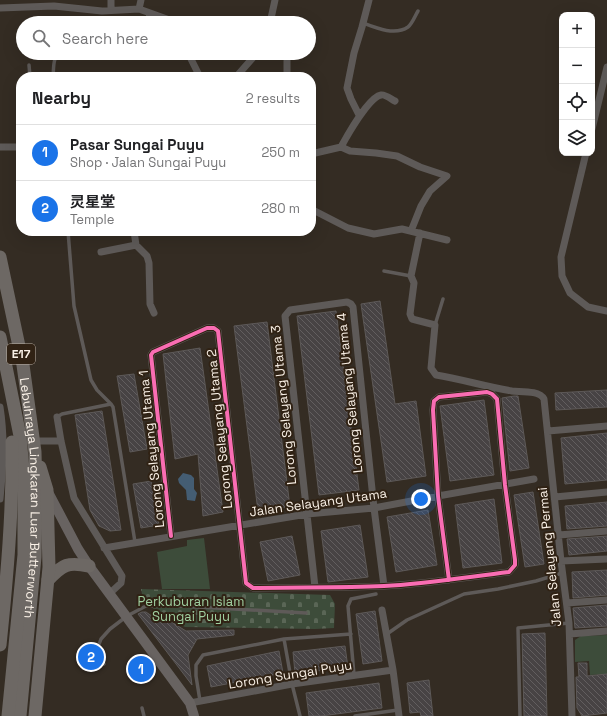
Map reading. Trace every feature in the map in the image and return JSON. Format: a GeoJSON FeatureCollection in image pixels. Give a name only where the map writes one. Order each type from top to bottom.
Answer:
{"type":"FeatureCollection","features":[{"type":"Feature","properties":{"kind":"highway","name":"Lebuhraya Lingkaran Luar Butterworth"},"geometry":{"type":"LineString","coordinates":[[0,258],[23,365],[35,447],[36,500],[8,716]]}},
{"type":"Feature","properties":{"kind":"highway","name":"Lebuhraya Lingkaran Luar Butterworth"},"geometry":{"type":"LineString","coordinates":[[0,337],[20,436],[29,556],[20,716]]}},
{"type":"Feature","properties":{"kind":"highway"},"geometry":{"type":"LineString","coordinates":[[0,645],[10,550],[13,475],[12,400]]}},
{"type":"Feature","properties":{"kind":"highway"},"geometry":{"type":"LineString","coordinates":[[35,447],[47,490],[48,580],[35,716]]}},
{"type":"Feature","properties":{"kind":"highway"},"geometry":{"type":"LineString","coordinates":[[48,580],[59,569],[73,563],[89,566]]}},
{"type":"Feature","properties":{"kind":"main road"},"geometry":{"type":"LineString","coordinates":[[47,490],[78,549],[89,566],[195,702],[194,716]]}},
{"type":"Feature","properties":{"kind":"street"},"geometry":{"type":"LineString","coordinates":[[111,0],[111,10]]}},
{"type":"Feature","properties":{"kind":"street"},"geometry":{"type":"LineString","coordinates":[[139,9],[141,0]]}},
{"type":"Feature","properties":{"kind":"street"},"geometry":{"type":"LineString","coordinates":[[272,16],[275,0]]}},
{"type":"Feature","properties":{"kind":"street"},"geometry":{"type":"LineString","coordinates":[[359,116],[348,88],[354,53],[369,0]]}},
{"type":"Feature","properties":{"kind":"street"},"geometry":{"type":"LineString","coordinates":[[0,8],[42,4],[102,11],[139,9],[159,16]]}},
{"type":"Feature","properties":{"kind":"street"},"geometry":{"type":"LineString","coordinates":[[192,60],[198,72]]}},
{"type":"Feature","properties":{"kind":"street"},"geometry":{"type":"LineString","coordinates":[[240,72],[250,60]]}},
{"type":"Feature","properties":{"kind":"street"},"geometry":{"type":"LineString","coordinates":[[287,60],[287,72]]}},
{"type":"Feature","properties":{"kind":"street"},"geometry":{"type":"LineString","coordinates":[[594,120],[607,67]]}},
{"type":"Feature","properties":{"kind":"street"},"geometry":{"type":"LineString","coordinates":[[341,147],[359,116],[377,96],[384,95],[395,101]]}},
{"type":"Feature","properties":{"kind":"street"},"geometry":{"type":"LineString","coordinates":[[0,147],[16,147]]}},
{"type":"Feature","properties":{"kind":"street"},"geometry":{"type":"LineString","coordinates":[[316,153],[341,147],[350,151],[397,156],[420,167],[447,176],[430,191],[421,206],[411,231]]}},
{"type":"Feature","properties":{"kind":"street"},"geometry":{"type":"LineString","coordinates":[[585,156],[561,257],[562,276],[570,293],[588,306],[607,311]]}},
{"type":"Feature","properties":{"kind":"street"},"geometry":{"type":"LineString","coordinates":[[316,212],[354,230],[374,234],[402,229],[447,240]]}},
{"type":"Feature","properties":{"kind":"street"},"geometry":{"type":"LineString","coordinates":[[420,233],[411,276],[414,283],[410,317],[412,319],[435,325]]}},
{"type":"Feature","properties":{"kind":"street"},"geometry":{"type":"LineString","coordinates":[[135,236],[136,245],[148,256],[150,304],[154,313]]}},
{"type":"Feature","properties":{"kind":"street"},"geometry":{"type":"LineString","coordinates":[[101,252],[136,245]]}},
{"type":"Feature","properties":{"kind":"street","name":"Lorong Selayang Utama 3"},"geometry":{"type":"LineString","coordinates":[[315,587],[285,316],[290,310],[347,302]]}},
{"type":"Feature","properties":{"kind":"street","name":"Lorong Selayang Utama 4"},"geometry":{"type":"LineString","coordinates":[[347,302],[353,307],[374,508],[384,586]]}},
{"type":"Feature","properties":{"kind":"street","name":"Jalan Selayang Permai"},"geometry":{"type":"LineString","coordinates":[[435,325],[431,368],[436,375],[512,391],[537,394],[542,396],[544,399],[570,634],[572,716]]}},
{"type":"Feature","properties":{"kind":"street","name":"Lorong Selayang Utama 1"},"geometry":{"type":"LineString","coordinates":[[171,536],[151,355],[153,352],[207,328],[214,328],[218,331]]}},
{"type":"Feature","properties":{"kind":"street","name":"Lorong Selayang Utama 2"},"geometry":{"type":"LineString","coordinates":[[218,331],[246,582],[253,588],[315,587]]}},
{"type":"Feature","properties":{"kind":"street"},"geometry":{"type":"LineString","coordinates":[[315,587],[384,586],[449,580],[509,572],[515,565],[515,560],[505,485],[497,399],[492,394],[487,392],[439,398],[434,401],[433,410],[438,496],[449,580]]}},
{"type":"Feature","properties":{"kind":"street"},"geometry":{"type":"LineString","coordinates":[[0,407],[4,438],[4,458],[0,499]]}},
{"type":"Feature","properties":{"kind":"street"},"geometry":{"type":"LineString","coordinates":[[57,417],[74,498],[122,576],[121,583],[110,594]]}},
{"type":"Feature","properties":{"kind":"street"},"geometry":{"type":"LineString","coordinates":[[548,431],[607,426]]}},
{"type":"Feature","properties":{"kind":"street"},"geometry":{"type":"LineString","coordinates":[[35,447],[61,441]]}},
{"type":"Feature","properties":{"kind":"street","name":"Jalan Selayang Utama"},"geometry":{"type":"LineString","coordinates":[[104,548],[307,514],[374,508],[534,479]]}},
{"type":"Feature","properties":{"kind":"street"},"geometry":{"type":"LineString","coordinates":[[555,497],[607,492]]}},
{"type":"Feature","properties":{"kind":"street"},"geometry":{"type":"LineString","coordinates":[[559,535],[607,531]]}},
{"type":"Feature","properties":{"kind":"street"},"geometry":{"type":"LineString","coordinates":[[561,561],[607,559]]}},
{"type":"Feature","properties":{"kind":"street"},"geometry":{"type":"LineString","coordinates":[[567,603],[607,600]]}},
{"type":"Feature","properties":{"kind":"street"},"geometry":{"type":"LineString","coordinates":[[382,610],[399,713]]}},
{"type":"Feature","properties":{"kind":"street"},"geometry":{"type":"LineString","coordinates":[[570,634],[607,631]]}},
{"type":"Feature","properties":{"kind":"street","name":"Lorong Sungai Puyu"},"geometry":{"type":"LineString","coordinates":[[195,702],[292,684],[393,670]]}},
{"type":"Feature","properties":{"kind":"lane"},"geometry":{"type":"LineString","coordinates":[[363,23],[381,30],[399,31],[408,27],[418,11]]}},
{"type":"Feature","properties":{"kind":"lane"},"geometry":{"type":"LineString","coordinates":[[148,12],[148,16]]}},
{"type":"Feature","properties":{"kind":"lane"},"geometry":{"type":"LineString","coordinates":[[53,72],[54,60]]}},
{"type":"Feature","properties":{"kind":"lane"},"geometry":{"type":"LineString","coordinates":[[29,65],[30,72]]}},
{"type":"Feature","properties":{"kind":"lane"},"geometry":{"type":"LineString","coordinates":[[68,236],[74,306],[91,380],[97,390],[111,404],[116,416],[135,542]]}},
{"type":"Feature","properties":{"kind":"lane"},"geometry":{"type":"LineString","coordinates":[[384,271],[411,276]]}},
{"type":"Feature","properties":{"kind":"lane"},"geometry":{"type":"LineString","coordinates":[[435,325],[443,299]]}},
{"type":"Feature","properties":{"kind":"lane"},"geometry":{"type":"LineString","coordinates":[[57,417],[62,414],[111,404]]}},
{"type":"Feature","properties":{"kind":"lane"},"geometry":{"type":"LineString","coordinates":[[386,634],[407,620],[464,594],[506,588],[563,573]]}},
{"type":"Feature","properties":{"kind":"lane"},"geometry":{"type":"LineString","coordinates":[[354,676],[348,606],[349,602],[351,599],[376,594]]}},
{"type":"Feature","properties":{"kind":"lane"},"geometry":{"type":"LineString","coordinates":[[104,664],[98,646],[101,638],[127,616],[146,606],[181,606],[306,613]]}},
{"type":"Feature","properties":{"kind":"lane"},"geometry":{"type":"LineString","coordinates":[[520,716],[518,628],[522,626],[569,623]]}},
{"type":"Feature","properties":{"kind":"lane"},"geometry":{"type":"LineString","coordinates":[[195,702],[196,665],[203,655],[284,639],[351,634]]}},
{"type":"Feature","properties":{"kind":"lane"},"geometry":{"type":"LineString","coordinates":[[284,639],[292,684],[300,716]]}},
{"type":"Feature","properties":{"kind":"lane"},"geometry":{"type":"LineString","coordinates":[[142,708],[144,716]]}},
{"type":"Feature","properties":{"kind":"lane"},"geometry":{"type":"LineString","coordinates":[[356,716],[399,713]]}},
{"type":"Feature","properties":{"kind":"green space"},"geometry":{"type":"Polygon","coordinates":[[[204,538],[210,589],[162,589],[157,552],[187,546],[187,540],[204,538]]]}},
{"type":"Feature","properties":{"kind":"green space","name":"Perkuburan Islam Sungai Puyu"},"geometry":{"type":"Polygon","coordinates":[[[141,589],[330,595],[335,604],[334,628],[185,627],[157,612],[143,599],[141,589]]]}},
{"type":"Feature","properties":{"kind":"green space"},"geometry":{"type":"Polygon","coordinates":[[[607,635],[607,674],[590,675],[589,661],[575,662],[575,640],[581,636],[607,635]]]}},
{"type":"Feature","properties":{"kind":"water"},"geometry":{"type":"Polygon","coordinates":[[[183,473],[191,475],[194,478],[194,489],[197,493],[195,501],[187,500],[186,490],[179,483],[178,479],[183,473]]]}},
{"type":"Feature","properties":{"kind":"building"},"geometry":{"type":"Polygon","coordinates":[[[380,301],[395,404],[416,401],[426,476],[387,482],[361,304],[380,301]]]}},
{"type":"Feature","properties":{"kind":"building"},"geometry":{"type":"Polygon","coordinates":[[[336,311],[359,490],[319,495],[297,316],[336,311]]]}},
{"type":"Feature","properties":{"kind":"building"},"geometry":{"type":"Polygon","coordinates":[[[267,322],[290,507],[258,511],[234,326],[267,322]]]}},
{"type":"Feature","properties":{"kind":"building"},"geometry":{"type":"Polygon","coordinates":[[[200,348],[223,512],[203,516],[198,454],[175,459],[163,354],[200,348]]]}},
{"type":"Feature","properties":{"kind":"building"},"geometry":{"type":"Polygon","coordinates":[[[134,374],[147,449],[130,452],[117,376],[134,374]]]}},
{"type":"Feature","properties":{"kind":"building"},"geometry":{"type":"Polygon","coordinates":[[[607,390],[607,407],[556,410],[555,393],[607,390]]]}},
{"type":"Feature","properties":{"kind":"building"},"geometry":{"type":"Polygon","coordinates":[[[518,396],[529,468],[510,471],[502,398],[518,396]]]}},
{"type":"Feature","properties":{"kind":"building"},"geometry":{"type":"Polygon","coordinates":[[[484,400],[494,475],[450,481],[440,406],[484,400]]]}},
{"type":"Feature","properties":{"kind":"building"},"geometry":{"type":"Polygon","coordinates":[[[102,411],[121,530],[110,531],[99,526],[90,510],[75,415],[102,411]]]}},
{"type":"Feature","properties":{"kind":"building"},"geometry":{"type":"Polygon","coordinates":[[[607,433],[607,480],[565,484],[561,438],[607,433]]]}},
{"type":"Feature","properties":{"kind":"building"},"geometry":{"type":"Polygon","coordinates":[[[151,481],[159,525],[141,528],[133,484],[151,481]]]}},
{"type":"Feature","properties":{"kind":"building"},"geometry":{"type":"Polygon","coordinates":[[[533,492],[544,564],[525,567],[514,495],[533,492]]]}},
{"type":"Feature","properties":{"kind":"building"},"geometry":{"type":"Polygon","coordinates":[[[494,499],[502,563],[463,568],[455,505],[494,499]]]}},
{"type":"Feature","properties":{"kind":"building"},"geometry":{"type":"Polygon","coordinates":[[[607,502],[607,526],[567,529],[565,506],[607,502]]]}},
{"type":"Feature","properties":{"kind":"building"},"geometry":{"type":"Polygon","coordinates":[[[428,510],[437,565],[396,572],[387,517],[428,510]]]}},
{"type":"Feature","properties":{"kind":"building"},"geometry":{"type":"Polygon","coordinates":[[[360,525],[368,577],[328,582],[321,531],[360,525]]]}},
{"type":"Feature","properties":{"kind":"building"},"geometry":{"type":"Polygon","coordinates":[[[292,536],[300,575],[268,581],[260,542],[292,536]]]}},
{"type":"Feature","properties":{"kind":"building"},"geometry":{"type":"Polygon","coordinates":[[[607,536],[607,551],[569,555],[567,539],[607,536]]]}},
{"type":"Feature","properties":{"kind":"building"},"geometry":{"type":"Polygon","coordinates":[[[607,570],[607,595],[573,598],[572,572],[607,570]]]}},
{"type":"Feature","properties":{"kind":"building"},"geometry":{"type":"Polygon","coordinates":[[[607,605],[607,626],[575,628],[573,608],[607,605]]]}},
{"type":"Feature","properties":{"kind":"building"},"geometry":{"type":"Polygon","coordinates":[[[375,611],[382,661],[363,664],[356,614],[375,611]]]}},
{"type":"Feature","properties":{"kind":"building"},"geometry":{"type":"Polygon","coordinates":[[[146,612],[162,623],[165,618],[186,631],[234,630],[234,635],[197,639],[188,655],[192,685],[138,614],[146,612]]]}},
{"type":"Feature","properties":{"kind":"building"},"geometry":{"type":"Polygon","coordinates":[[[545,633],[547,716],[524,716],[522,634],[545,633]]]}},
{"type":"Feature","properties":{"kind":"building"},"geometry":{"type":"Polygon","coordinates":[[[345,646],[348,668],[295,673],[293,652],[345,646]]]}},
{"type":"Feature","properties":{"kind":"building"},"geometry":{"type":"Polygon","coordinates":[[[279,651],[283,673],[211,687],[207,666],[279,651]]]}},
{"type":"Feature","properties":{"kind":"building"},"geometry":{"type":"Polygon","coordinates":[[[578,663],[587,663],[587,676],[607,674],[607,713],[582,716],[577,708],[576,677],[579,677],[578,663]]]}},
{"type":"Feature","properties":{"kind":"building"},"geometry":{"type":"Polygon","coordinates":[[[429,680],[433,716],[421,716],[420,712],[410,713],[407,683],[429,680]]]}},
{"type":"Feature","properties":{"kind":"building"},"geometry":{"type":"Polygon","coordinates":[[[379,683],[382,708],[321,716],[309,716],[306,693],[379,683]]]}},
{"type":"Feature","properties":{"kind":"cycle path"},"geometry":{"type":"LineString","coordinates":[[171,536],[151,355],[153,352],[207,328],[214,328],[218,331],[246,583],[253,588],[384,586],[431,582],[446,580],[462,578],[509,572],[515,565],[515,560],[505,485],[497,399],[492,394],[487,392],[439,397],[434,401],[433,410],[438,496],[449,580]]}},
{"type":"Feature","properties":{"kind":"place","name":"灵星堂"},"geometry":{"type":"Point","coordinates":[91,657]}},
{"type":"Feature","properties":{"kind":"place","name":"Pasar Sungai Puyu"},"geometry":{"type":"Point","coordinates":[141,669]}}]}
